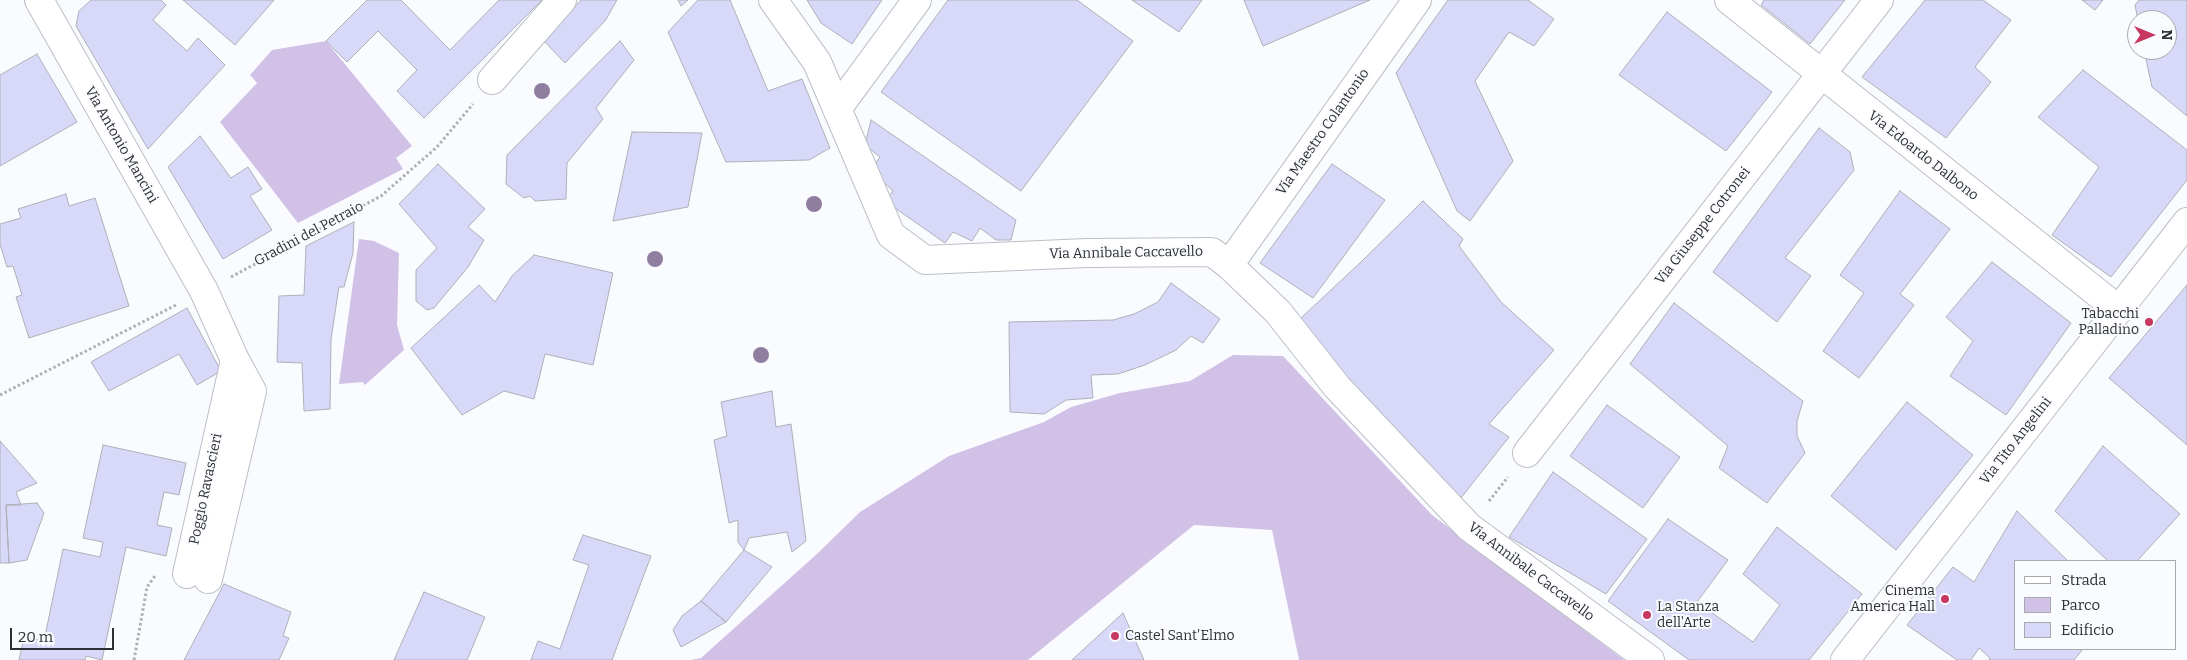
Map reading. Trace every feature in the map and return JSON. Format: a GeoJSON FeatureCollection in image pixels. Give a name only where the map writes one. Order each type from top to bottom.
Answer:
{"type":"FeatureCollection","features":[{"type":"Feature","properties":{"kind":"street","name":"Via Antonio Mancini"},"geometry":{"type":"LineString","coordinates":[[39,0],[204,291]]}},
{"type":"Feature","properties":{"kind":"street"},"geometry":{"type":"LineString","coordinates":[[492,80],[562,0]]}},
{"type":"Feature","properties":{"kind":"street","name":"Via Annibale Caccavello"},"geometry":{"type":"LineString","coordinates":[[773,0],[817,62],[891,235],[925,260],[1212,252],[1229,265],[1278,312],[1337,387],[1469,527],[1650,660]]}},
{"type":"Feature","properties":{"kind":"street"},"geometry":{"type":"LineString","coordinates":[[837,109],[917,0]]}},
{"type":"Feature","properties":{"kind":"street","name":"Via Maestro Colantonio"},"geometry":{"type":"LineString","coordinates":[[1229,265],[1417,0]]}},
{"type":"Feature","properties":{"kind":"street","name":"Via Edoardo Dalbono"},"geometry":{"type":"LineString","coordinates":[[1729,0],[2119,310]]}},
{"type":"Feature","properties":{"kind":"street","name":"Via Giuseppe Cotronei"},"geometry":{"type":"LineString","coordinates":[[1527,453],[1879,0]]}},
{"type":"Feature","properties":{"kind":"street","name":"Via Tito Angelini"},"geometry":{"type":"LineString","coordinates":[[1845,660],[2187,222]]}},
{"type":"Feature","properties":{"kind":"street","name":"Poggio Ravascieri"},"geometry":{"type":"LineString","coordinates":[[197,576],[234,360],[204,291]]}},
{"type":"Feature","properties":{"kind":"path","name":"Gradini del Petraio"},"geometry":{"type":"LineString","coordinates":[[0,395],[204,291],[381,196],[437,147],[492,80]]}},
{"type":"Feature","properties":{"kind":"path"},"geometry":{"type":"LineString","coordinates":[[1469,527],[1527,453]]}},
{"type":"Feature","properties":{"kind":"path"},"geometry":{"type":"LineString","coordinates":[[134,660],[147,587],[155,577],[167,573],[197,576]]}},
{"type":"Feature","properties":{"kind":"green space"},"geometry":{"type":"Polygon","coordinates":[[[326,41],[412,146],[396,158],[403,169],[298,223],[220,122],[257,83],[250,75],[272,50],[326,41]]]}},
{"type":"Feature","properties":{"kind":"green space"},"geometry":{"type":"Polygon","coordinates":[[[359,239],[374,241],[399,253],[397,325],[404,350],[365,385],[363,382],[339,384],[359,239]]]}},
{"type":"Feature","properties":{"kind":"green space"},"geometry":{"type":"Polygon","coordinates":[[[1233,355],[1283,356],[1432,515],[1624,660],[1299,660],[1272,530],[1194,525],[1028,660],[691,660],[701,658],[818,553],[860,512],[949,456],[1044,422],[1071,407],[1120,393],[1190,381],[1233,355]]]}},
{"type":"Feature","properties":{"kind":"building"},"geometry":{"type":"Polygon","coordinates":[[[91,0],[161,0],[166,5],[153,20],[187,51],[198,38],[225,65],[148,149],[76,26],[79,11],[91,0]]]}},
{"type":"Feature","properties":{"kind":"building"},"geometry":{"type":"Polygon","coordinates":[[[183,0],[274,0],[235,45],[183,0]]]}},
{"type":"Feature","properties":{"kind":"building"},"geometry":{"type":"Polygon","coordinates":[[[367,0],[401,0],[450,50],[499,0],[542,0],[424,118],[397,91],[417,70],[378,31],[347,62],[326,41],[367,0]]]}},
{"type":"Feature","properties":{"kind":"building"},"geometry":{"type":"Polygon","coordinates":[[[581,0],[617,0],[605,21],[565,63],[544,41],[581,0]]]}},
{"type":"Feature","properties":{"kind":"building"},"geometry":{"type":"Polygon","coordinates":[[[678,0],[688,0],[681,6],[678,0]]]}},
{"type":"Feature","properties":{"kind":"building"},"geometry":{"type":"Polygon","coordinates":[[[698,0],[730,0],[768,91],[802,79],[830,148],[809,160],[726,162],[668,32],[698,0]]]}},
{"type":"Feature","properties":{"kind":"building"},"geometry":{"type":"Polygon","coordinates":[[[807,0],[882,0],[852,44],[821,23],[807,0]]]}},
{"type":"Feature","properties":{"kind":"building"},"geometry":{"type":"Polygon","coordinates":[[[948,0],[1077,0],[1133,41],[1021,191],[881,92],[948,0]]]}},
{"type":"Feature","properties":{"kind":"building"},"geometry":{"type":"Polygon","coordinates":[[[1132,0],[1202,0],[1179,32],[1132,0]]]}},
{"type":"Feature","properties":{"kind":"building"},"geometry":{"type":"Polygon","coordinates":[[[1244,0],[1370,0],[1263,46],[1244,0]]]}},
{"type":"Feature","properties":{"kind":"building"},"geometry":{"type":"Polygon","coordinates":[[[1448,0],[1528,0],[1554,19],[1534,46],[1509,32],[1475,81],[1513,161],[1470,221],[1457,211],[1396,73],[1448,0]]]}},
{"type":"Feature","properties":{"kind":"building"},"geometry":{"type":"Polygon","coordinates":[[[1764,0],[1845,0],[1810,44],[1761,5],[1764,0]]]}},
{"type":"Feature","properties":{"kind":"building"},"geometry":{"type":"Polygon","coordinates":[[[1925,0],[1983,0],[2011,20],[1975,67],[1991,82],[1946,138],[1862,77],[1925,0]]]}},
{"type":"Feature","properties":{"kind":"building"},"geometry":{"type":"Polygon","coordinates":[[[2082,0],[2103,0],[2095,10],[2082,0]]]}},
{"type":"Feature","properties":{"kind":"building"},"geometry":{"type":"Polygon","coordinates":[[[2139,0],[2187,0],[2187,116],[2152,87],[2146,60],[2177,60],[2177,10],[2136,10],[2135,5],[2139,0]]]}},
{"type":"Feature","properties":{"kind":"building"},"geometry":{"type":"Polygon","coordinates":[[[1667,12],[1772,92],[1726,151],[1619,75],[1667,12]]]}},
{"type":"Feature","properties":{"kind":"building"},"geometry":{"type":"Polygon","coordinates":[[[620,41],[634,60],[596,108],[603,119],[567,163],[566,199],[535,201],[530,196],[524,198],[506,184],[507,155],[620,41]]]}},
{"type":"Feature","properties":{"kind":"building"},"geometry":{"type":"Polygon","coordinates":[[[37,54],[77,122],[0,166],[0,75],[37,54]]]}},
{"type":"Feature","properties":{"kind":"building"},"geometry":{"type":"Polygon","coordinates":[[[2083,70],[2187,150],[2187,180],[2111,277],[2052,235],[2099,167],[2038,117],[2083,70]]]}},
{"type":"Feature","properties":{"kind":"building"},"geometry":{"type":"Polygon","coordinates":[[[871,120],[1016,220],[1011,240],[996,240],[980,228],[972,241],[953,232],[945,243],[885,201],[893,191],[871,170],[880,157],[865,145],[871,120]]]}},
{"type":"Feature","properties":{"kind":"building"},"geometry":{"type":"Polygon","coordinates":[[[1819,128],[1850,152],[1854,170],[1785,258],[1811,276],[1777,322],[1713,272],[1819,128]]]}},
{"type":"Feature","properties":{"kind":"building"},"geometry":{"type":"Polygon","coordinates":[[[632,132],[702,133],[688,207],[613,221],[632,132]]]}},
{"type":"Feature","properties":{"kind":"building"},"geometry":{"type":"Polygon","coordinates":[[[200,136],[231,178],[248,167],[262,189],[250,196],[272,230],[223,259],[168,167],[200,136]]]}},
{"type":"Feature","properties":{"kind":"building"},"geometry":{"type":"Polygon","coordinates":[[[438,164],[485,209],[468,227],[484,240],[468,267],[434,308],[427,310],[416,301],[416,270],[437,248],[399,204],[438,164]]]}},
{"type":"Feature","properties":{"kind":"building"},"geometry":{"type":"Polygon","coordinates":[[[1332,164],[1385,200],[1313,298],[1260,263],[1332,164]]]}},
{"type":"Feature","properties":{"kind":"building"},"geometry":{"type":"Polygon","coordinates":[[[1900,191],[1950,229],[1900,294],[1914,305],[1859,378],[1823,351],[1864,293],[1840,275],[1900,191]]]}},
{"type":"Feature","properties":{"kind":"building"},"geometry":{"type":"Polygon","coordinates":[[[66,194],[69,206],[95,198],[129,306],[29,338],[16,297],[22,295],[13,266],[7,267],[0,244],[0,224],[21,218],[18,209],[66,194]]]}},
{"type":"Feature","properties":{"kind":"building"},"geometry":{"type":"Polygon","coordinates":[[[1423,201],[1463,239],[1459,246],[1501,302],[1554,350],[1489,424],[1509,437],[1457,503],[1336,369],[1301,318],[1423,201]]]}},
{"type":"Feature","properties":{"kind":"building"},"geometry":{"type":"Polygon","coordinates":[[[354,222],[353,253],[344,287],[339,287],[331,339],[330,409],[304,411],[302,363],[277,362],[279,296],[304,295],[306,246],[354,222]]]}},
{"type":"Feature","properties":{"kind":"building"},"geometry":{"type":"Polygon","coordinates":[[[534,255],[613,273],[593,365],[545,354],[534,399],[504,391],[462,415],[411,348],[479,285],[495,302],[512,276],[534,255]]]}},
{"type":"Feature","properties":{"kind":"building"},"geometry":{"type":"Polygon","coordinates":[[[1992,262],[2071,323],[2006,415],[1950,376],[1973,341],[1946,317],[1992,262]]]}},
{"type":"Feature","properties":{"kind":"building"},"geometry":{"type":"Polygon","coordinates":[[[1171,283],[1220,319],[1203,343],[1191,336],[1176,350],[1145,365],[1118,374],[1091,375],[1093,398],[1066,400],[1044,414],[1010,412],[1009,322],[1113,320],[1134,314],[1158,302],[1171,283]]]}},
{"type":"Feature","properties":{"kind":"building"},"geometry":{"type":"Polygon","coordinates":[[[2187,285],[2187,445],[2109,378],[2187,285]]]}},
{"type":"Feature","properties":{"kind":"building"},"geometry":{"type":"Polygon","coordinates":[[[1674,303],[1803,401],[1797,421],[1797,436],[1805,453],[1767,503],[1719,468],[1728,446],[1630,364],[1674,303]]]}},
{"type":"Feature","properties":{"kind":"building"},"geometry":{"type":"Polygon","coordinates":[[[187,308],[221,371],[197,385],[179,354],[109,391],[91,362],[187,308]]]}},
{"type":"Feature","properties":{"kind":"building"},"geometry":{"type":"Polygon","coordinates":[[[772,391],[776,427],[791,424],[806,541],[792,552],[787,532],[749,538],[744,550],[738,542],[738,520],[729,523],[714,440],[727,436],[721,402],[772,391]]]}},
{"type":"Feature","properties":{"kind":"building"},"geometry":{"type":"Polygon","coordinates":[[[1907,402],[1973,455],[1896,550],[1831,496],[1907,402]]]}},
{"type":"Feature","properties":{"kind":"building"},"geometry":{"type":"Polygon","coordinates":[[[1607,405],[1680,457],[1643,508],[1570,456],[1607,405]]]}},
{"type":"Feature","properties":{"kind":"building"},"geometry":{"type":"Polygon","coordinates":[[[0,441],[37,483],[16,492],[21,505],[6,505],[9,563],[0,563],[0,441]]]}},
{"type":"Feature","properties":{"kind":"building"},"geometry":{"type":"Polygon","coordinates":[[[103,445],[186,463],[179,495],[164,492],[157,525],[172,528],[166,556],[126,547],[102,660],[86,656],[85,660],[19,660],[24,637],[44,641],[63,549],[100,557],[103,542],[83,538],[103,445]]]}},
{"type":"Feature","properties":{"kind":"building"},"geometry":{"type":"Polygon","coordinates":[[[2103,446],[2180,514],[2138,560],[2107,560],[2055,511],[2103,446]]]}},
{"type":"Feature","properties":{"kind":"building"},"geometry":{"type":"Polygon","coordinates":[[[1553,472],[1647,539],[1606,594],[1509,537],[1553,472]]]}},
{"type":"Feature","properties":{"kind":"building"},"geometry":{"type":"Polygon","coordinates":[[[37,503],[44,513],[27,560],[9,563],[6,505],[37,503]]]}},
{"type":"Feature","properties":{"kind":"building"},"geometry":{"type":"Polygon","coordinates":[[[2017,511],[2067,560],[2014,560],[2014,650],[2082,650],[2074,660],[1989,660],[1990,658],[1979,648],[1971,660],[1957,660],[1907,625],[1953,567],[1974,582],[2017,511]]]}},
{"type":"Feature","properties":{"kind":"building"},"geometry":{"type":"Polygon","coordinates":[[[1668,519],[1728,560],[1697,602],[1753,642],[1780,605],[1743,574],[1777,527],[1862,594],[1809,660],[1689,660],[1608,601],[1668,519]]]}},
{"type":"Feature","properties":{"kind":"building"},"geometry":{"type":"Polygon","coordinates":[[[583,535],[651,556],[612,660],[531,660],[538,641],[560,649],[589,565],[573,560],[583,535]]]}},
{"type":"Feature","properties":{"kind":"building"},"geometry":{"type":"Polygon","coordinates":[[[744,550],[772,567],[726,622],[701,601],[744,550]]]}},
{"type":"Feature","properties":{"kind":"building"},"geometry":{"type":"Polygon","coordinates":[[[224,584],[291,612],[283,636],[289,638],[279,660],[184,660],[224,584]]]}},
{"type":"Feature","properties":{"kind":"building"},"geometry":{"type":"Polygon","coordinates":[[[424,592],[485,617],[467,660],[394,660],[424,592]]]}},
{"type":"Feature","properties":{"kind":"building"},"geometry":{"type":"Polygon","coordinates":[[[701,601],[726,622],[681,647],[673,630],[682,616],[701,601]]]}},
{"type":"Feature","properties":{"kind":"building","name":"Castel Sant'Elmo"},"geometry":{"type":"Polygon","coordinates":[[[1123,613],[1144,660],[1072,660],[1123,613]]]}},
{"type":"Feature","properties":{"kind":"place","name":"Tabacchi Palladino"},"geometry":{"type":"Point","coordinates":[2149,322]}},
{"type":"Feature","properties":{"kind":"place","name":"Cinema America Hall"},"geometry":{"type":"Point","coordinates":[1945,599]}},
{"type":"Feature","properties":{"kind":"place","name":"La Stanza dell'Arte"},"geometry":{"type":"Point","coordinates":[1647,615]}},
{"type":"Feature","properties":{"kind":"place","name":"Castel Sant'Elmo"},"geometry":{"type":"Point","coordinates":[1115,636]}}]}
